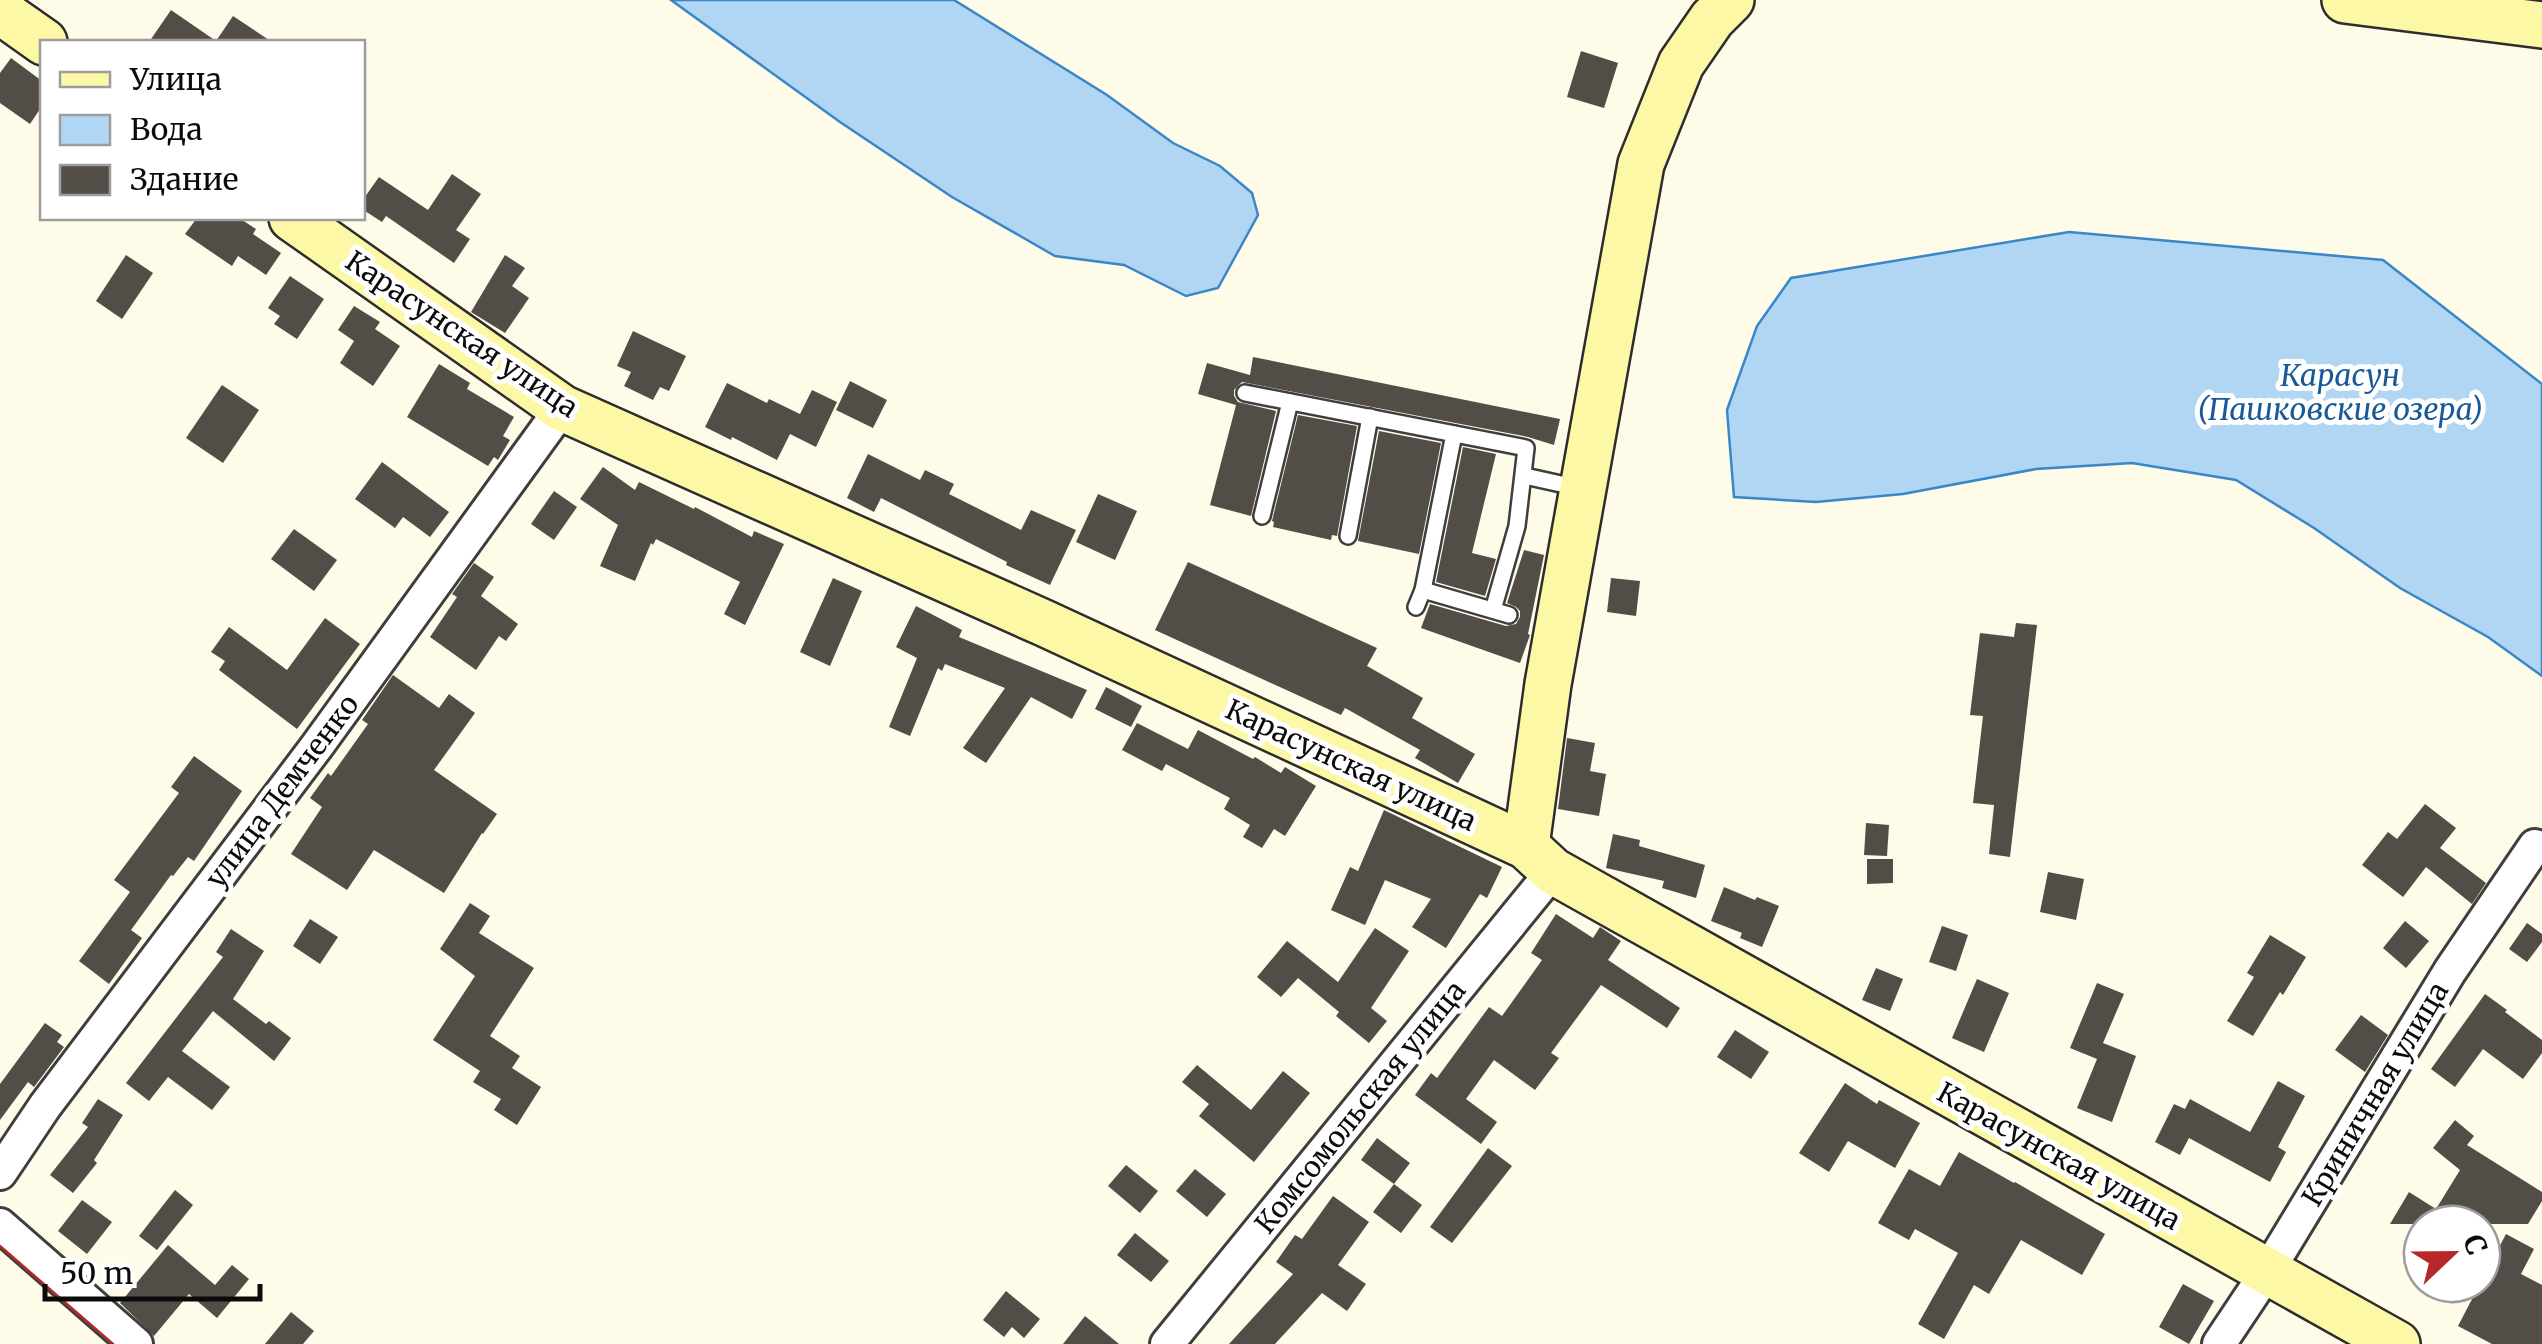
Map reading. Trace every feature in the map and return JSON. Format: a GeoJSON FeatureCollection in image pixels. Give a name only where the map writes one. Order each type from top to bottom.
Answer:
{"type":"FeatureCollection","features":[{"type":"Feature","properties":{"kind":"street"},"geometry":{"type":"LineString","coordinates":[[1540,858],[1548,684],[1641,164],[1681,64],[1731,0]]}},
{"type":"Feature","properties":{"kind":"street"},"geometry":{"type":"LineString","coordinates":[[2345,0],[2542,25]]}},
{"type":"Feature","properties":{"kind":"street"},"geometry":{"type":"LineString","coordinates":[[0,11],[41,40]]}},
{"type":"Feature","properties":{"kind":"street","name":"Карасунская улица"},"geometry":{"type":"LineString","coordinates":[[295,220],[562,408],[1044,623],[1540,858],[2398,1344]]}},
{"type":"Feature","properties":{"kind":"street","name":"улица Демченко"},"geometry":{"type":"LineString","coordinates":[[0,1173],[45,1106],[317,746],[562,408]]}},
{"type":"Feature","properties":{"kind":"street","name":"Криничная улица"},"geometry":{"type":"LineString","coordinates":[[2220,1344],[2450,971],[2535,846]]}},
{"type":"Feature","properties":{"kind":"street","name":"Комсомольская улица"},"geometry":{"type":"LineString","coordinates":[[1167,1344],[1540,858]]}},
{"type":"Feature","properties":{"kind":"street"},"geometry":{"type":"LineString","coordinates":[[0,1225],[136,1344]]}},
{"type":"Feature","properties":{"kind":"lane"},"geometry":{"type":"LineString","coordinates":[[1246,393],[1526,448],[1518,526],[1501,612],[1423,590]]}},
{"type":"Feature","properties":{"kind":"lane"},"geometry":{"type":"LineString","coordinates":[[1262,516],[1290,402]]}},
{"type":"Feature","properties":{"kind":"lane"},"geometry":{"type":"LineString","coordinates":[[1348,536],[1370,417]]}},
{"type":"Feature","properties":{"kind":"lane"},"geometry":{"type":"LineString","coordinates":[[1416,607],[1423,590],[1454,434]]}},
{"type":"Feature","properties":{"kind":"lane"},"geometry":{"type":"LineString","coordinates":[[1525,476],[1583,488]]}},
{"type":"Feature","properties":{"kind":"water"},"geometry":{"type":"Polygon","coordinates":[[[671,0],[954,0],[1107,95],[1173,143],[1220,166],[1252,193],[1258,215],[1218,288],[1186,296],[1124,265],[1055,256],[952,197],[671,0]]]}},
{"type":"Feature","properties":{"kind":"water","name":"Карасун (Пашковские озера)"},"geometry":{"type":"Polygon","coordinates":[[[2069,232],[2383,260],[2542,384],[2542,676],[2488,637],[2400,588],[2236,480],[2132,463],[2036,469],[1903,494],[1816,502],[1734,497],[1727,410],[1757,326],[1791,278],[2069,232]]]}},
{"type":"Feature","properties":{"kind":"building"},"geometry":{"type":"Polygon","coordinates":[[[171,10],[215,40],[150,40],[171,10]]]}},
{"type":"Feature","properties":{"kind":"building"},"geometry":{"type":"Polygon","coordinates":[[[233,16],[269,40],[217,40],[233,16]]]}},
{"type":"Feature","properties":{"kind":"building"},"geometry":{"type":"Polygon","coordinates":[[[1581,51],[1618,63],[1604,108],[1567,97],[1581,51]]]}},
{"type":"Feature","properties":{"kind":"building"},"geometry":{"type":"Polygon","coordinates":[[[11,58],[40,80],[40,109],[30,124],[0,103],[0,73],[11,58]]]}},
{"type":"Feature","properties":{"kind":"building"},"geometry":{"type":"Polygon","coordinates":[[[452,174],[481,194],[456,230],[470,239],[454,263],[386,216],[382,222],[365,211],[365,197],[379,177],[428,210],[452,174]]]}},
{"type":"Feature","properties":{"kind":"building"},"geometry":{"type":"Polygon","coordinates":[[[196,220],[242,220],[256,229],[253,234],[281,253],[266,275],[238,256],[232,266],[185,234],[196,220]]]}},
{"type":"Feature","properties":{"kind":"building"},"geometry":{"type":"Polygon","coordinates":[[[126,255],[153,273],[122,319],[96,301],[126,255]]]}},
{"type":"Feature","properties":{"kind":"building"},"geometry":{"type":"Polygon","coordinates":[[[505,255],[525,268],[512,286],[529,298],[505,333],[471,312],[505,255]]]}},
{"type":"Feature","properties":{"kind":"building"},"geometry":{"type":"Polygon","coordinates":[[[290,276],[324,299],[297,339],[274,324],[280,316],[268,308],[290,276]]]}},
{"type":"Feature","properties":{"kind":"building"},"geometry":{"type":"Polygon","coordinates":[[[354,306],[380,322],[375,329],[400,346],[373,386],[340,363],[354,341],[338,330],[354,306]]]}},
{"type":"Feature","properties":{"kind":"building"},"geometry":{"type":"Polygon","coordinates":[[[633,331],[686,356],[669,391],[660,387],[653,400],[624,386],[631,372],[617,366],[633,331]]]}},
{"type":"Feature","properties":{"kind":"building"},"geometry":{"type":"Polygon","coordinates":[[[1253,357],[1560,419],[1554,445],[1242,382],[1234,390],[1238,402],[1276,411],[1251,516],[1210,505],[1236,405],[1198,394],[1207,363],[1250,375],[1253,357]]]}},
{"type":"Feature","properties":{"kind":"building"},"geometry":{"type":"Polygon","coordinates":[[[439,364],[470,383],[467,389],[514,417],[503,436],[510,440],[498,460],[494,457],[488,466],[407,417],[439,364]]]}},
{"type":"Feature","properties":{"kind":"building"},"geometry":{"type":"Polygon","coordinates":[[[850,381],[887,400],[873,428],[836,410],[850,381]]]}},
{"type":"Feature","properties":{"kind":"building"},"geometry":{"type":"Polygon","coordinates":[[[727,383],[800,414],[812,390],[837,402],[816,447],[790,434],[777,460],[705,427],[727,383]]]}},
{"type":"Feature","properties":{"kind":"building"},"geometry":{"type":"Polygon","coordinates":[[[222,385],[259,410],[223,463],[186,438],[222,385]]]}},
{"type":"Feature","properties":{"kind":"building"},"geometry":{"type":"Polygon","coordinates":[[[1298,415],[1357,426],[1337,536],[1332,535],[1331,540],[1273,527],[1298,415]]]}},
{"type":"Feature","properties":{"kind":"building"},"geometry":{"type":"Polygon","coordinates":[[[1379,431],[1441,443],[1419,554],[1358,541],[1379,431]]]}},
{"type":"Feature","properties":{"kind":"building"},"geometry":{"type":"Polygon","coordinates":[[[1463,447],[1496,454],[1472,553],[1496,559],[1485,596],[1436,582],[1463,447]]]}},
{"type":"Feature","properties":{"kind":"building"},"geometry":{"type":"Polygon","coordinates":[[[868,454],[920,480],[925,470],[954,484],[949,494],[1021,530],[1031,510],[1076,530],[1050,585],[881,498],[874,512],[847,498],[868,454]]]}},
{"type":"Feature","properties":{"kind":"building"},"geometry":{"type":"Polygon","coordinates":[[[382,462],[449,512],[430,537],[403,517],[395,528],[355,499],[382,462]]]}},
{"type":"Feature","properties":{"kind":"building"},"geometry":{"type":"Polygon","coordinates":[[[603,467],[635,490],[639,482],[752,537],[754,531],[784,544],[745,625],[724,614],[740,582],[656,539],[635,581],[600,566],[618,525],[580,499],[603,467]]]}},
{"type":"Feature","properties":{"kind":"building"},"geometry":{"type":"Polygon","coordinates":[[[554,491],[577,507],[554,540],[531,524],[554,491]]]}},
{"type":"Feature","properties":{"kind":"building"},"geometry":{"type":"Polygon","coordinates":[[[1098,494],[1137,511],[1115,560],[1076,542],[1098,494]]]}},
{"type":"Feature","properties":{"kind":"building"},"geometry":{"type":"Polygon","coordinates":[[[294,529],[337,560],[314,591],[271,559],[294,529]]]}},
{"type":"Feature","properties":{"kind":"building"},"geometry":{"type":"Polygon","coordinates":[[[1524,550],[1544,555],[1530,635],[1520,663],[1421,628],[1430,604],[1506,626],[1516,624],[1520,611],[1507,603],[1524,550]]]}},
{"type":"Feature","properties":{"kind":"building"},"geometry":{"type":"Polygon","coordinates":[[[1188,562],[1377,648],[1367,666],[1423,698],[1412,718],[1475,754],[1458,783],[1415,758],[1420,750],[1345,708],[1341,715],[1155,630],[1188,562]]]}},
{"type":"Feature","properties":{"kind":"building"},"geometry":{"type":"Polygon","coordinates":[[[474,563],[494,577],[481,596],[518,624],[506,641],[499,636],[476,670],[430,637],[457,597],[452,594],[474,563]]]}},
{"type":"Feature","properties":{"kind":"building"},"geometry":{"type":"Polygon","coordinates":[[[833,578],[862,591],[830,666],[800,652],[833,578]]]}},
{"type":"Feature","properties":{"kind":"building"},"geometry":{"type":"Polygon","coordinates":[[[1611,578],[1640,581],[1636,616],[1607,612],[1611,578]]]}},
{"type":"Feature","properties":{"kind":"building"},"geometry":{"type":"Polygon","coordinates":[[[916,606],[962,630],[959,637],[1087,690],[1072,719],[1031,697],[986,763],[963,748],[1005,688],[945,664],[942,671],[938,668],[910,736],[889,727],[917,658],[896,647],[916,606]]]}},
{"type":"Feature","properties":{"kind":"building"},"geometry":{"type":"Polygon","coordinates":[[[325,618],[360,644],[297,729],[219,670],[225,661],[211,652],[229,627],[287,670],[325,618]]]}},
{"type":"Feature","properties":{"kind":"building"},"geometry":{"type":"Polygon","coordinates":[[[2016,623],[2037,625],[2010,857],[1989,854],[1994,805],[1973,803],[1983,716],[1970,715],[1980,633],[2014,637],[2016,623]]]}},
{"type":"Feature","properties":{"kind":"building"},"geometry":{"type":"Polygon","coordinates":[[[393,675],[439,708],[449,694],[475,713],[434,770],[497,814],[444,893],[374,850],[347,890],[291,854],[322,807],[310,798],[368,724],[362,720],[393,675]]]}},
{"type":"Feature","properties":{"kind":"building"},"geometry":{"type":"Polygon","coordinates":[[[1106,687],[1142,706],[1131,727],[1095,709],[1106,687]]]}},
{"type":"Feature","properties":{"kind":"building"},"geometry":{"type":"Polygon","coordinates":[[[1137,723],[1188,749],[1198,730],[1281,773],[1285,767],[1316,786],[1285,836],[1274,829],[1262,848],[1243,837],[1250,825],[1224,809],[1230,798],[1166,764],[1162,771],[1122,750],[1137,723]]]}},
{"type":"Feature","properties":{"kind":"building"},"geometry":{"type":"Polygon","coordinates":[[[1567,738],[1595,743],[1590,771],[1606,774],[1599,816],[1558,809],[1567,738]]]}},
{"type":"Feature","properties":{"kind":"building"},"geometry":{"type":"Polygon","coordinates":[[[194,756],[242,791],[194,861],[188,857],[171,875],[131,930],[142,938],[109,984],[79,961],[130,892],[114,880],[179,793],[171,787],[194,756]]]}},
{"type":"Feature","properties":{"kind":"building"},"geometry":{"type":"Polygon","coordinates":[[[2425,804],[2456,828],[2440,848],[2486,883],[2472,904],[2426,867],[2403,897],[2362,865],[2388,832],[2397,839],[2425,804]]]}},
{"type":"Feature","properties":{"kind":"building"},"geometry":{"type":"Polygon","coordinates":[[[1384,810],[1502,867],[1487,898],[1480,894],[1446,948],[1412,927],[1431,899],[1385,880],[1365,925],[1331,910],[1350,867],[1358,871],[1384,810]]]}},
{"type":"Feature","properties":{"kind":"building"},"geometry":{"type":"Polygon","coordinates":[[[1866,823],[1889,825],[1887,856],[1864,855],[1866,823]]]}},
{"type":"Feature","properties":{"kind":"building"},"geometry":{"type":"Polygon","coordinates":[[[1613,834],[1640,840],[1639,846],[1705,865],[1696,898],[1662,888],[1664,881],[1606,868],[1613,834]]]}},
{"type":"Feature","properties":{"kind":"building"},"geometry":{"type":"Polygon","coordinates":[[[1867,859],[1893,859],[1893,883],[1867,884],[1867,859]]]}},
{"type":"Feature","properties":{"kind":"building"},"geometry":{"type":"Polygon","coordinates":[[[2048,872],[2084,879],[2076,920],[2040,912],[2048,872]]]}},
{"type":"Feature","properties":{"kind":"building"},"geometry":{"type":"Polygon","coordinates":[[[1724,887],[1779,906],[1762,947],[1740,938],[1742,933],[1711,921],[1724,887]]]}},
{"type":"Feature","properties":{"kind":"building"},"geometry":{"type":"Polygon","coordinates":[[[470,903],[490,916],[479,933],[534,968],[490,1036],[520,1056],[512,1068],[541,1087],[517,1125],[494,1110],[501,1099],[473,1082],[480,1071],[433,1040],[475,976],[440,949],[470,903]]]}},
{"type":"Feature","properties":{"kind":"building"},"geometry":{"type":"Polygon","coordinates":[[[1556,914],[1593,938],[1600,927],[1621,941],[1608,960],[1680,1008],[1667,1028],[1601,985],[1551,1053],[1559,1058],[1535,1090],[1494,1060],[1466,1099],[1497,1122],[1481,1144],[1415,1095],[1431,1073],[1437,1078],[1489,1007],[1502,1016],[1542,960],[1531,953],[1556,914]]]}},
{"type":"Feature","properties":{"kind":"building"},"geometry":{"type":"Polygon","coordinates":[[[310,919],[338,937],[320,964],[293,946],[310,919]]]}},
{"type":"Feature","properties":{"kind":"building"},"geometry":{"type":"Polygon","coordinates":[[[2405,921],[2429,941],[2406,968],[2383,948],[2405,921]]]}},
{"type":"Feature","properties":{"kind":"building"},"geometry":{"type":"Polygon","coordinates":[[[2527,923],[2542,934],[2542,942],[2527,962],[2509,949],[2527,923]]]}},
{"type":"Feature","properties":{"kind":"building"},"geometry":{"type":"Polygon","coordinates":[[[1942,926],[1968,935],[1956,971],[1929,962],[1942,926]]]}},
{"type":"Feature","properties":{"kind":"building"},"geometry":{"type":"Polygon","coordinates":[[[1375,928],[1409,951],[1371,1008],[1387,1021],[1369,1043],[1298,978],[1281,997],[1257,977],[1287,941],[1338,982],[1375,928]]]}},
{"type":"Feature","properties":{"kind":"building"},"geometry":{"type":"Polygon","coordinates":[[[231,929],[264,951],[233,999],[291,1038],[274,1061],[213,1011],[182,1051],[230,1087],[212,1110],[168,1077],[149,1101],[126,1083],[223,957],[216,952],[231,929]]]}},
{"type":"Feature","properties":{"kind":"building"},"geometry":{"type":"Polygon","coordinates":[[[2270,935],[2306,957],[2253,1036],[2227,1021],[2254,977],[2247,973],[2270,935]]]}},
{"type":"Feature","properties":{"kind":"building"},"geometry":{"type":"Polygon","coordinates":[[[1876,968],[1903,979],[1890,1011],[1862,1000],[1876,968]]]}},
{"type":"Feature","properties":{"kind":"building"},"geometry":{"type":"Polygon","coordinates":[[[1977,979],[2009,993],[1984,1052],[1952,1038],[1977,979]]]}},
{"type":"Feature","properties":{"kind":"building"},"geometry":{"type":"Polygon","coordinates":[[[2097,983],[2124,994],[2103,1043],[2136,1056],[2112,1122],[2077,1108],[2097,1059],[2070,1048],[2097,983]]]}},
{"type":"Feature","properties":{"kind":"building"},"geometry":{"type":"Polygon","coordinates":[[[2485,994],[2542,1040],[2542,1053],[2523,1079],[2483,1049],[2455,1087],[2431,1069],[2485,994]]]}},
{"type":"Feature","properties":{"kind":"building"},"geometry":{"type":"Polygon","coordinates":[[[2361,1015],[2388,1035],[2365,1072],[2335,1050],[2361,1015]]]}},
{"type":"Feature","properties":{"kind":"building"},"geometry":{"type":"Polygon","coordinates":[[[45,1023],[62,1035],[57,1042],[64,1047],[34,1087],[28,1082],[0,1120],[0,1084],[45,1023]]]}},
{"type":"Feature","properties":{"kind":"building"},"geometry":{"type":"Polygon","coordinates":[[[1735,1030],[1769,1052],[1751,1079],[1717,1057],[1735,1030]]]}},
{"type":"Feature","properties":{"kind":"building"},"geometry":{"type":"Polygon","coordinates":[[[1197,1065],[1251,1110],[1283,1071],[1310,1093],[1254,1162],[1199,1116],[1209,1104],[1182,1082],[1197,1065]]]}},
{"type":"Feature","properties":{"kind":"building"},"geometry":{"type":"Polygon","coordinates":[[[2278,1081],[2305,1096],[2278,1147],[2286,1152],[2270,1182],[2189,1138],[2180,1155],[2155,1142],[2174,1104],[2185,1109],[2190,1099],[2250,1132],[2278,1081]]]}},
{"type":"Feature","properties":{"kind":"building"},"geometry":{"type":"Polygon","coordinates":[[[1845,1083],[1877,1104],[1879,1100],[1920,1123],[1895,1168],[1848,1141],[1829,1172],[1799,1153],[1845,1083]]]}},
{"type":"Feature","properties":{"kind":"building"},"geometry":{"type":"Polygon","coordinates":[[[98,1099],[123,1115],[94,1160],[97,1163],[73,1193],[50,1175],[88,1127],[82,1123],[98,1099]]]}},
{"type":"Feature","properties":{"kind":"building"},"geometry":{"type":"Polygon","coordinates":[[[2455,1120],[2474,1136],[2467,1145],[2542,1192],[2542,1201],[2528,1224],[2502,1224],[2502,1204],[2439,1204],[2460,1170],[2433,1148],[2455,1120]]]}},
{"type":"Feature","properties":{"kind":"building"},"geometry":{"type":"Polygon","coordinates":[[[1377,1138],[1410,1163],[1394,1184],[1361,1160],[1377,1138]]]}},
{"type":"Feature","properties":{"kind":"building"},"geometry":{"type":"Polygon","coordinates":[[[1488,1148],[1512,1166],[1452,1243],[1430,1227],[1488,1148]]]}},
{"type":"Feature","properties":{"kind":"building"},"geometry":{"type":"Polygon","coordinates":[[[1959,1152],[2105,1234],[2082,1275],[2021,1240],[1989,1294],[1974,1285],[1944,1339],[1918,1324],[1958,1253],[1915,1229],[1909,1240],[1878,1223],[1909,1169],[1940,1186],[1959,1152]]]}},
{"type":"Feature","properties":{"kind":"building"},"geometry":{"type":"Polygon","coordinates":[[[1126,1165],[1158,1191],[1140,1213],[1108,1186],[1126,1165]]]}},
{"type":"Feature","properties":{"kind":"building"},"geometry":{"type":"Polygon","coordinates":[[[1195,1169],[1226,1194],[1207,1217],[1176,1191],[1195,1169]]]}},
{"type":"Feature","properties":{"kind":"building"},"geometry":{"type":"Polygon","coordinates":[[[1394,1184],[1422,1205],[1401,1233],[1373,1212],[1394,1184]]]}},
{"type":"Feature","properties":{"kind":"building"},"geometry":{"type":"Polygon","coordinates":[[[175,1190],[193,1205],[157,1250],[139,1236],[175,1190]]]}},
{"type":"Feature","properties":{"kind":"building"},"geometry":{"type":"Polygon","coordinates":[[[2409,1192],[2428,1204],[2402,1204],[2402,1224],[2390,1224],[2409,1192]]]}},
{"type":"Feature","properties":{"kind":"building"},"geometry":{"type":"Polygon","coordinates":[[[1333,1196],[1369,1222],[1338,1265],[1366,1284],[1347,1311],[1322,1293],[1275,1344],[1229,1344],[1293,1274],[1276,1262],[1295,1235],[1302,1239],[1333,1196]]]}},
{"type":"Feature","properties":{"kind":"building"},"geometry":{"type":"Polygon","coordinates":[[[82,1200],[112,1222],[87,1254],[58,1231],[82,1200]]]}},
{"type":"Feature","properties":{"kind":"building"},"geometry":{"type":"Polygon","coordinates":[[[1135,1233],[1169,1261],[1151,1282],[1117,1255],[1135,1233]]]}},
{"type":"Feature","properties":{"kind":"building"},"geometry":{"type":"Polygon","coordinates":[[[2506,1234],[2534,1249],[2521,1274],[2542,1285],[2542,1344],[2492,1344],[2458,1326],[2469,1304],[2502,1304],[2502,1242],[2506,1234]]]}},
{"type":"Feature","properties":{"kind":"building"},"geometry":{"type":"Polygon","coordinates":[[[168,1245],[215,1285],[232,1265],[249,1279],[217,1318],[189,1294],[154,1336],[120,1303],[168,1245]]]}},
{"type":"Feature","properties":{"kind":"building"},"geometry":{"type":"Polygon","coordinates":[[[2183,1284],[2214,1301],[2189,1344],[2159,1327],[2183,1284]]]}},
{"type":"Feature","properties":{"kind":"building"},"geometry":{"type":"Polygon","coordinates":[[[1006,1291],[1040,1319],[1024,1338],[1012,1327],[1004,1337],[983,1320],[1006,1291]]]}},
{"type":"Feature","properties":{"kind":"building"},"geometry":{"type":"Polygon","coordinates":[[[291,1312],[314,1331],[303,1344],[265,1344],[291,1312]]]}},
{"type":"Feature","properties":{"kind":"building"},"geometry":{"type":"Polygon","coordinates":[[[1085,1316],[1119,1344],[1063,1344],[1085,1316]]]}},
{"type":"Feature","properties":{"kind":"tram line"},"geometry":{"type":"LineString","coordinates":[[0,1246],[113,1344]]}}]}
